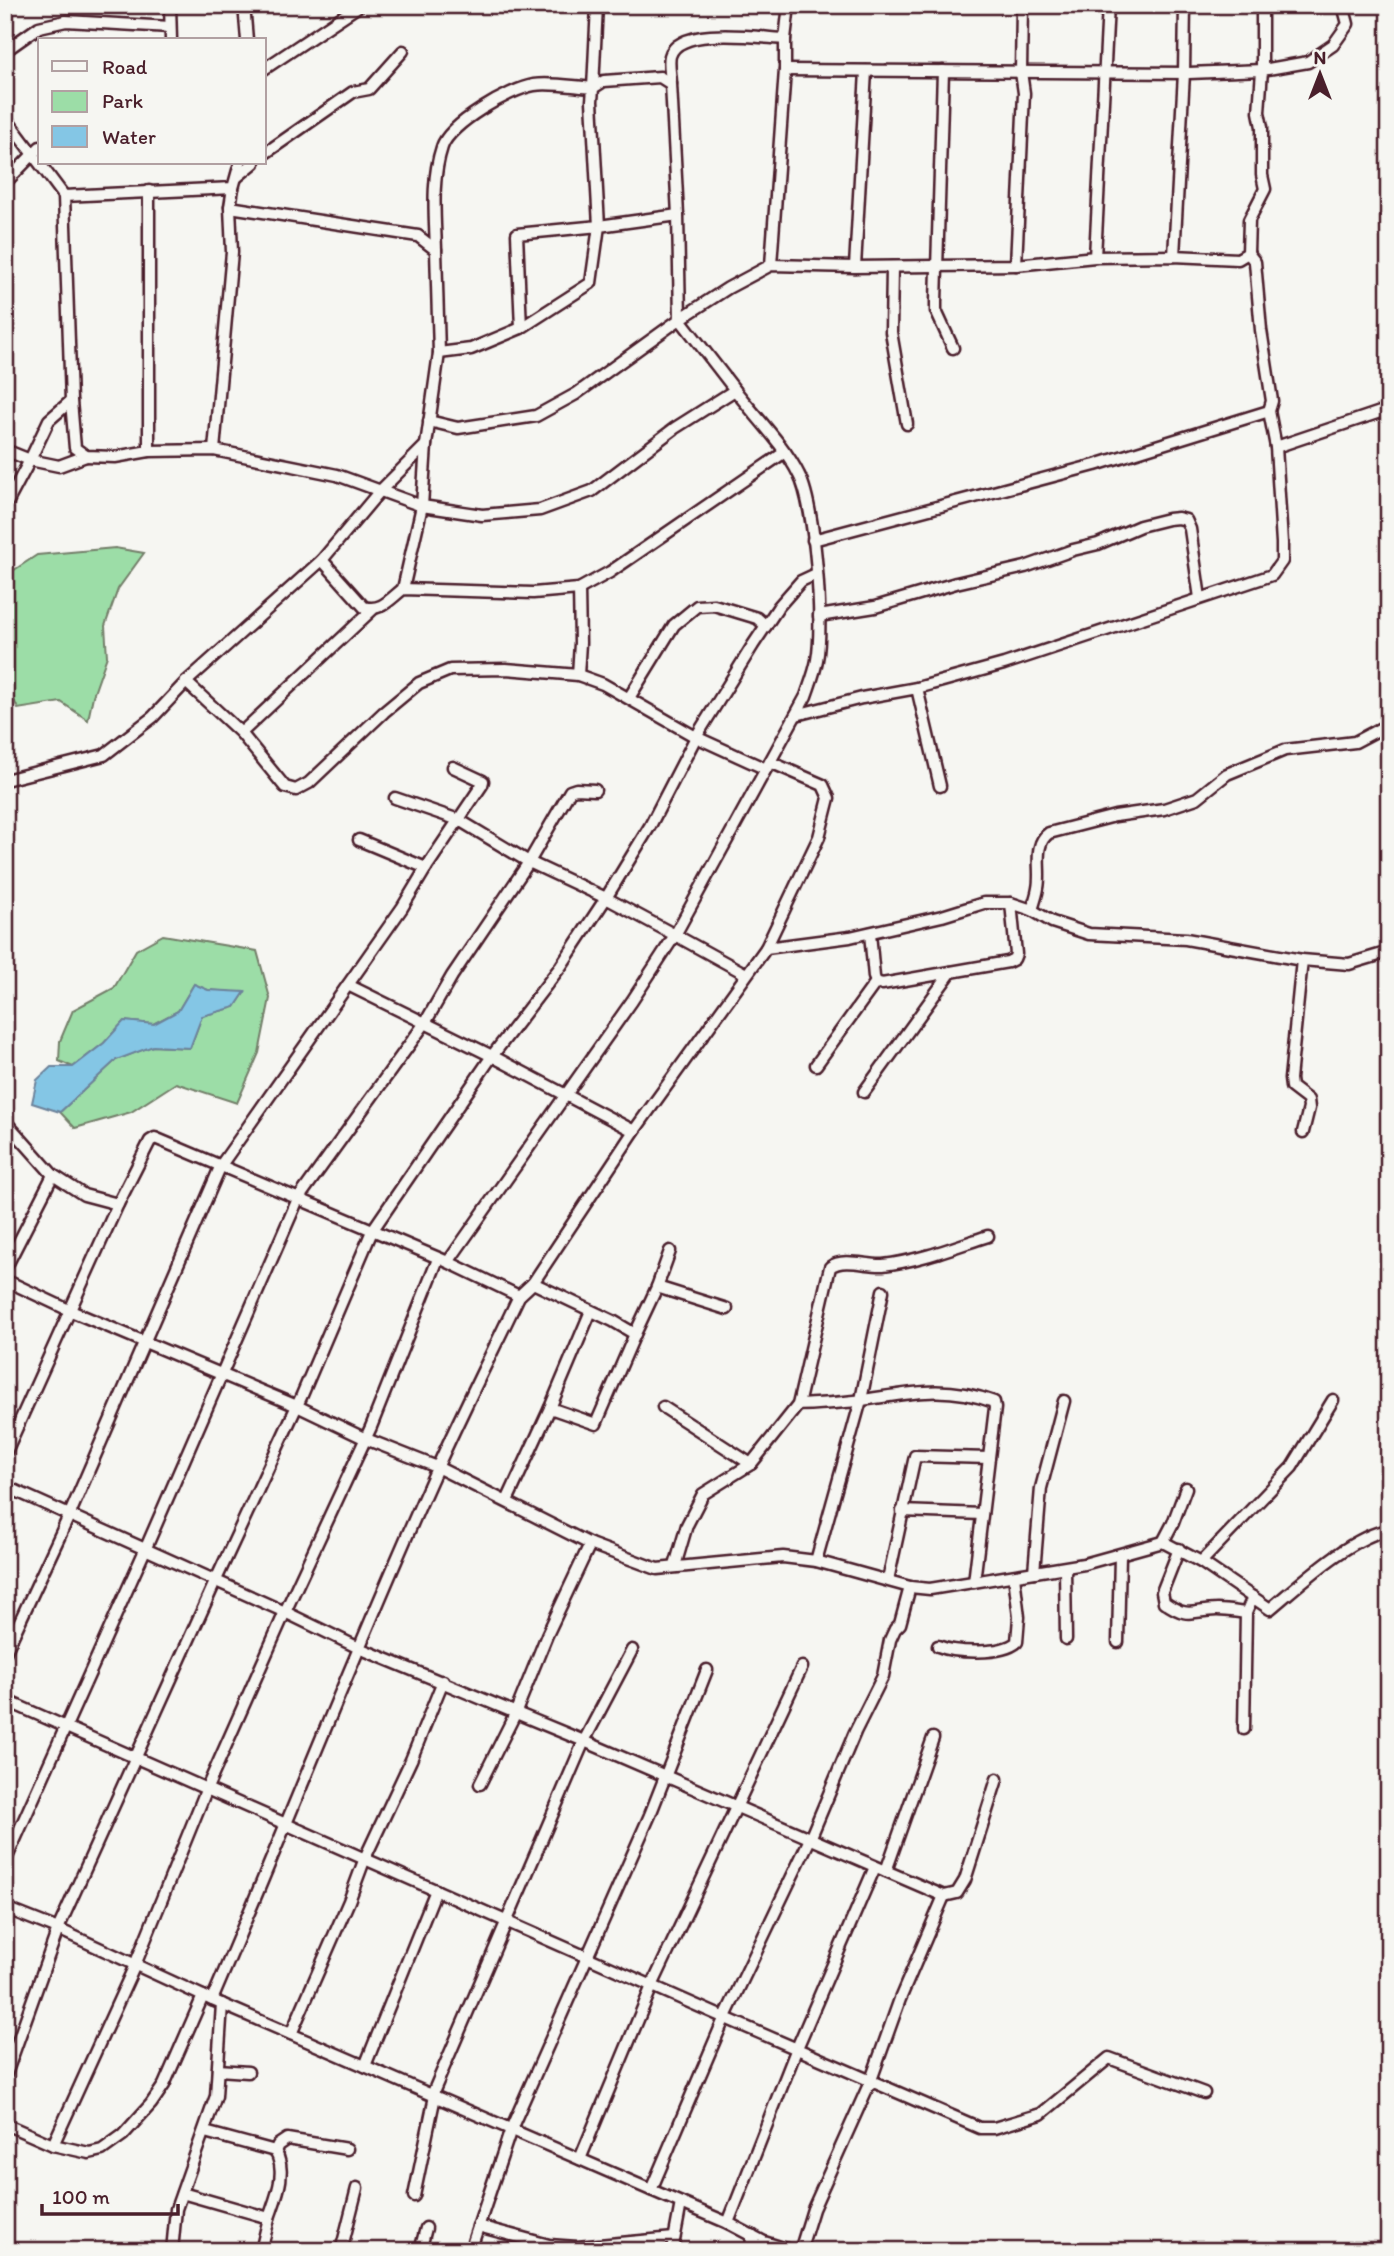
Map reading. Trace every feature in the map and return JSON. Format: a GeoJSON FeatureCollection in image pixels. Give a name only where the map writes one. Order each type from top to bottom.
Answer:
{"type":"FeatureCollection","features":[{"type":"Feature","properties":{"kind":"street"},"geometry":{"type":"LineString","coordinates":[[170,5],[171,38]]}},
{"type":"Feature","properties":{"kind":"street"},"geometry":{"type":"LineString","coordinates":[[244,5],[247,38]]}},
{"type":"Feature","properties":{"kind":"street"},"geometry":{"type":"LineString","coordinates":[[266,68],[360,5]]}},
{"type":"Feature","properties":{"kind":"street"},"geometry":{"type":"LineString","coordinates":[[439,353],[471,349],[521,328],[591,283],[599,226],[592,101],[597,5]]}},
{"type":"Feature","properties":{"kind":"street"},"geometry":{"type":"LineString","coordinates":[[771,265],[789,5]]}},
{"type":"Feature","properties":{"kind":"street"},"geometry":{"type":"LineString","coordinates":[[1016,265],[1024,93],[1021,72],[1022,5]]}},
{"type":"Feature","properties":{"kind":"street"},"geometry":{"type":"LineString","coordinates":[[1095,257],[1108,5]]}},
{"type":"Feature","properties":{"kind":"street"},"geometry":{"type":"LineString","coordinates":[[1174,256],[1185,5]]}},
{"type":"Feature","properties":{"kind":"street"},"geometry":{"type":"LineString","coordinates":[[796,715],[862,698],[917,688],[1004,664],[1272,575],[1282,561],[1276,447],[1269,411],[1272,401],[1261,330],[1255,262],[1248,253],[1249,220],[1265,189],[1259,112],[1262,5]]}},
{"type":"Feature","properties":{"kind":"street"},"geometry":{"type":"LineString","coordinates":[[785,70],[1184,74],[1262,70],[1308,62],[1333,45],[1348,24],[1343,5]]}},
{"type":"Feature","properties":{"kind":"street"},"geometry":{"type":"LineString","coordinates":[[5,51],[38,27],[66,21],[170,27]]}},
{"type":"Feature","properties":{"kind":"street"},"geometry":{"type":"LineString","coordinates":[[53,2145],[135,1965],[207,1788],[366,1439],[443,1261],[565,1094],[675,935],[806,696],[817,660],[818,616],[813,540],[801,478],[785,452],[680,319],[670,56],[678,44],[694,38],[723,35],[785,39]]}},
{"type":"Feature","properties":{"kind":"street"},"geometry":{"type":"LineString","coordinates":[[266,153],[353,92],[369,89],[402,51]]}},
{"type":"Feature","properties":{"kind":"street"},"geometry":{"type":"LineString","coordinates":[[855,267],[866,71]]}},
{"type":"Feature","properties":{"kind":"street"},"geometry":{"type":"LineString","coordinates":[[943,71],[935,266],[936,311],[953,348]]}},
{"type":"Feature","properties":{"kind":"street"},"geometry":{"type":"LineString","coordinates":[[322,560],[364,607],[382,607],[402,589],[422,506],[426,445],[439,353],[435,178],[442,145],[465,120],[512,92],[534,85],[593,88],[604,81],[660,77],[671,84]]}},
{"type":"Feature","properties":{"kind":"street"},"geometry":{"type":"LineString","coordinates":[[5,117],[38,162]]}},
{"type":"Feature","properties":{"kind":"street"},"geometry":{"type":"LineString","coordinates":[[5,183],[38,149]]}},
{"type":"Feature","properties":{"kind":"street"},"geometry":{"type":"LineString","coordinates":[[40,164],[64,196],[71,401],[75,448],[86,456]]}},
{"type":"Feature","properties":{"kind":"street"},"geometry":{"type":"LineString","coordinates":[[214,450],[232,252],[230,206],[240,164]]}},
{"type":"Feature","properties":{"kind":"street"},"geometry":{"type":"LineString","coordinates":[[237,177],[253,164]]}},
{"type":"Feature","properties":{"kind":"street"},"geometry":{"type":"LineString","coordinates":[[64,196],[233,188]]}},
{"type":"Feature","properties":{"kind":"street"},"geometry":{"type":"LineString","coordinates":[[149,191],[149,451]]}},
{"type":"Feature","properties":{"kind":"street"},"geometry":{"type":"LineString","coordinates":[[230,206],[418,236],[436,250]]}},
{"type":"Feature","properties":{"kind":"street"},"geometry":{"type":"LineString","coordinates":[[521,328],[517,234],[678,215]]}},
{"type":"Feature","properties":{"kind":"street"},"geometry":{"type":"LineString","coordinates":[[429,421],[458,428],[536,416],[576,394],[728,288],[771,265],[1016,265],[1095,257],[1174,256],[1238,259],[1248,253]]}},
{"type":"Feature","properties":{"kind":"street"},"geometry":{"type":"LineString","coordinates":[[892,267],[891,332],[907,424]]}},
{"type":"Feature","properties":{"kind":"street"},"geometry":{"type":"LineString","coordinates":[[5,450],[30,460],[59,466],[86,456],[115,457],[149,451],[214,450],[337,475],[422,506],[482,515],[540,510],[592,491],[675,428],[735,390]]}},
{"type":"Feature","properties":{"kind":"street"},"geometry":{"type":"LineString","coordinates":[[5,507],[48,420],[71,401]]}},
{"type":"Feature","properties":{"kind":"street"},"geometry":{"type":"LineString","coordinates":[[1276,447],[1389,410]]}},
{"type":"Feature","properties":{"kind":"street"},"geometry":{"type":"LineString","coordinates":[[813,540],[1096,465],[1269,411]]}},
{"type":"Feature","properties":{"kind":"street"},"geometry":{"type":"LineString","coordinates":[[5,780],[104,755],[153,718],[186,682],[322,560],[379,492],[426,445]]}},
{"type":"Feature","properties":{"kind":"street"},"geometry":{"type":"LineString","coordinates":[[402,589],[533,593],[579,589],[610,572],[785,452]]}},
{"type":"Feature","properties":{"kind":"street"},"geometry":{"type":"LineString","coordinates":[[818,616],[875,607],[956,583],[1025,567],[1098,544],[1140,526],[1178,518],[1186,520],[1190,529],[1200,598]]}},
{"type":"Feature","properties":{"kind":"street"},"geometry":{"type":"LineString","coordinates":[[5,2077],[58,1929],[135,1756],[298,1406],[372,1231],[492,1056],[561,966],[606,898],[650,826],[696,737],[766,625],[801,581],[816,574]]}},
{"type":"Feature","properties":{"kind":"street"},"geometry":{"type":"LineString","coordinates":[[578,675],[579,589]]}},
{"type":"Feature","properties":{"kind":"street"},"geometry":{"type":"LineString","coordinates":[[629,698],[674,625],[697,606],[714,605],[757,618],[766,625]]}},
{"type":"Feature","properties":{"kind":"street"},"geometry":{"type":"LineString","coordinates":[[241,733],[373,609]]}},
{"type":"Feature","properties":{"kind":"street"},"geometry":{"type":"LineString","coordinates":[[5,2124],[53,2145],[89,2153],[102,2150],[123,2134],[151,2104],[164,2085],[213,2000],[437,1467],[519,1296],[533,1283],[634,1131],[766,948],[819,838],[829,798],[823,785],[696,737],[603,684],[578,675],[506,669],[450,670],[419,683],[309,783],[296,790],[285,787],[241,733],[186,682]]}},
{"type":"Feature","properties":{"kind":"street"},"geometry":{"type":"LineString","coordinates":[[917,688],[940,786]]}},
{"type":"Feature","properties":{"kind":"street"},"geometry":{"type":"LineString","coordinates":[[1032,910],[1039,886],[1039,848],[1042,839],[1049,833],[1115,816],[1164,809],[1197,797],[1227,774],[1285,750],[1355,742],[1389,724]]}},
{"type":"Feature","properties":{"kind":"street"},"geometry":{"type":"LineString","coordinates":[[5,1653],[69,1516],[221,1165],[402,908],[482,785],[483,781],[453,767]]}},
{"type":"Feature","properties":{"kind":"street"},"geometry":{"type":"LineString","coordinates":[[5,1862],[298,1199],[425,1023],[452,976],[529,862],[570,792],[576,789],[594,790]]}},
{"type":"Feature","properties":{"kind":"street"},"geometry":{"type":"LineString","coordinates":[[395,798],[459,820],[529,862],[606,898],[746,974]]}},
{"type":"Feature","properties":{"kind":"street"},"geometry":{"type":"LineString","coordinates":[[359,840],[426,868]]}},
{"type":"Feature","properties":{"kind":"street"},"geometry":{"type":"LineString","coordinates":[[766,948],[870,933],[984,903],[1011,903],[1032,910],[1052,922],[1089,934],[1186,939],[1302,960],[1349,964],[1389,952]]}},
{"type":"Feature","properties":{"kind":"street"},"geometry":{"type":"LineString","coordinates":[[876,982],[882,984],[1014,959],[1016,954],[1011,903]]}},
{"type":"Feature","properties":{"kind":"street"},"geometry":{"type":"LineString","coordinates":[[816,1065],[876,982],[870,933]]}},
{"type":"Feature","properties":{"kind":"street"},"geometry":{"type":"LineString","coordinates":[[1302,960],[1290,1079],[1292,1087],[1308,1100],[1303,1132]]}},
{"type":"Feature","properties":{"kind":"street"},"geometry":{"type":"LineString","coordinates":[[864,1093],[951,972]]}},
{"type":"Feature","properties":{"kind":"street"},"geometry":{"type":"LineString","coordinates":[[348,985],[492,1056],[634,1131]]}},
{"type":"Feature","properties":{"kind":"street"},"geometry":{"type":"LineString","coordinates":[[5,1121],[53,1175],[84,1195],[118,1204]]}},
{"type":"Feature","properties":{"kind":"street"},"geometry":{"type":"LineString","coordinates":[[5,1454],[118,1204],[150,1141],[155,1138],[519,1296]]}},
{"type":"Feature","properties":{"kind":"street"},"geometry":{"type":"LineString","coordinates":[[5,1269],[53,1175]]}},
{"type":"Feature","properties":{"kind":"street"},"geometry":{"type":"LineString","coordinates":[[675,1566],[687,1525],[703,1494],[751,1464],[798,1405],[830,1267],[841,1263],[882,1265],[923,1257],[988,1236]]}},
{"type":"Feature","properties":{"kind":"street"},"geometry":{"type":"LineString","coordinates":[[550,1408],[596,1424],[657,1287],[670,1251]]}},
{"type":"Feature","properties":{"kind":"street"},"geometry":{"type":"LineString","coordinates":[[5,1280],[71,1311],[298,1406],[366,1439],[437,1467],[590,1544],[657,1569],[783,1557],[816,1561],[910,1587],[930,1588],[1065,1568],[1163,1542],[1201,1562],[1270,1609],[1319,1568],[1374,1532],[1389,1530]]}},
{"type":"Feature","properties":{"kind":"street"},"geometry":{"type":"LineString","coordinates":[[533,1283],[635,1334]]}},
{"type":"Feature","properties":{"kind":"street"},"geometry":{"type":"LineString","coordinates":[[657,1287],[727,1309]]}},
{"type":"Feature","properties":{"kind":"street"},"geometry":{"type":"LineString","coordinates":[[816,1561],[861,1401],[883,1291]]}},
{"type":"Feature","properties":{"kind":"street"},"geometry":{"type":"LineString","coordinates":[[507,1501],[550,1408],[590,1311]]}},
{"type":"Feature","properties":{"kind":"street"},"geometry":{"type":"LineString","coordinates":[[798,1405],[861,1401],[939,1390],[982,1397],[993,1402],[995,1408],[974,1582]]}},
{"type":"Feature","properties":{"kind":"street"},"geometry":{"type":"LineString","coordinates":[[1201,1562],[1292,1467],[1333,1400]]}},
{"type":"Feature","properties":{"kind":"street"},"geometry":{"type":"LineString","coordinates":[[1034,1572],[1041,1488],[1064,1401]]}},
{"type":"Feature","properties":{"kind":"street"},"geometry":{"type":"LineString","coordinates":[[663,1406],[751,1464]]}},
{"type":"Feature","properties":{"kind":"street"},"geometry":{"type":"LineString","coordinates":[[888,1580],[915,1456],[989,1458]]}},
{"type":"Feature","properties":{"kind":"street"},"geometry":{"type":"LineString","coordinates":[[5,1486],[359,1648],[443,1681],[944,1896],[957,1893],[965,1880],[997,1779]]}},
{"type":"Feature","properties":{"kind":"street"},"geometry":{"type":"LineString","coordinates":[[1163,1542],[1186,1488]]}},
{"type":"Feature","properties":{"kind":"street"},"geometry":{"type":"LineString","coordinates":[[902,1511],[982,1514]]}},
{"type":"Feature","properties":{"kind":"street"},"geometry":{"type":"LineString","coordinates":[[480,1784],[516,1714],[547,1635],[590,1544]]}},
{"type":"Feature","properties":{"kind":"street"},"geometry":{"type":"LineString","coordinates":[[1180,1549],[1162,1591],[1164,1602],[1176,1611],[1196,1614],[1216,1610],[1246,1613]]}},
{"type":"Feature","properties":{"kind":"street"},"geometry":{"type":"LineString","coordinates":[[1118,1642],[1120,1555]]}},
{"type":"Feature","properties":{"kind":"street"},"geometry":{"type":"LineString","coordinates":[[1065,1568],[1066,1639]]}},
{"type":"Feature","properties":{"kind":"street"},"geometry":{"type":"LineString","coordinates":[[938,1646],[950,1651],[967,1651],[1011,1647],[1017,1642],[1019,1617],[1014,1576]]}},
{"type":"Feature","properties":{"kind":"street"},"geometry":{"type":"LineString","coordinates":[[651,2190],[725,2017],[810,1839],[855,1732],[883,1676],[890,1640],[900,1624],[910,1587]]}},
{"type":"Feature","properties":{"kind":"street"},"geometry":{"type":"LineString","coordinates":[[1244,1729],[1246,1613],[1253,1597]]}},
{"type":"Feature","properties":{"kind":"street"},"geometry":{"type":"LineString","coordinates":[[414,2196],[433,2096],[584,1741],[632,1650]]}},
{"type":"Feature","properties":{"kind":"street"},"geometry":{"type":"LineString","coordinates":[[580,2159],[652,1986],[802,1667]]}},
{"type":"Feature","properties":{"kind":"street"},"geometry":{"type":"LineString","coordinates":[[470,2251],[512,2129],[667,1777],[707,1670]]}},
{"type":"Feature","properties":{"kind":"street"},"geometry":{"type":"LineString","coordinates":[[291,2034],[443,1681]]}},
{"type":"Feature","properties":{"kind":"street"},"geometry":{"type":"LineString","coordinates":[[5,1700],[980,2128],[994,2128],[1041,2114],[1109,2059],[1204,2094]]}},
{"type":"Feature","properties":{"kind":"street"},"geometry":{"type":"LineString","coordinates":[[886,1871],[933,1738]]}},
{"type":"Feature","properties":{"kind":"street"},"geometry":{"type":"LineString","coordinates":[[728,2223],[797,2048],[875,1867]]}},
{"type":"Feature","properties":{"kind":"street"},"geometry":{"type":"LineString","coordinates":[[365,2066],[436,1890]]}},
{"type":"Feature","properties":{"kind":"street"},"geometry":{"type":"LineString","coordinates":[[800,2251],[813,2209],[838,2148],[871,2080],[900,1998],[944,1896]]}},
{"type":"Feature","properties":{"kind":"street"},"geometry":{"type":"LineString","coordinates":[[5,1908],[728,2223],[764,2242],[793,2251]]}},
{"type":"Feature","properties":{"kind":"street"},"geometry":{"type":"LineString","coordinates":[[172,2251],[176,2209],[216,2096],[218,2070],[213,2000]]}},
{"type":"Feature","properties":{"kind":"street"},"geometry":{"type":"LineString","coordinates":[[218,2070],[248,2072]]}},
{"type":"Feature","properties":{"kind":"street"},"geometry":{"type":"LineString","coordinates":[[205,2132],[275,2151],[280,2159],[282,2170],[261,2251]]}},
{"type":"Feature","properties":{"kind":"street"},"geometry":{"type":"LineString","coordinates":[[275,2151],[278,2145],[287,2139],[347,2149]]}},
{"type":"Feature","properties":{"kind":"street"},"geometry":{"type":"LineString","coordinates":[[341,2251],[357,2188]]}},
{"type":"Feature","properties":{"kind":"street"},"geometry":{"type":"LineString","coordinates":[[182,2193],[269,2218]]}},
{"type":"Feature","properties":{"kind":"street"},"geometry":{"type":"LineString","coordinates":[[672,2251],[681,2203]]}},
{"type":"Feature","properties":{"kind":"street"},"geometry":{"type":"LineString","coordinates":[[478,2226],[549,2245],[576,2249],[674,2238]]}},
{"type":"Feature","properties":{"kind":"street"},"geometry":{"type":"LineString","coordinates":[[420,2251],[426,2228]]}},
{"type":"Feature","properties":{"kind":"street"},"geometry":{"type":"LineString","coordinates":[[751,2251],[752,2235]]}},
{"type":"Feature","properties":{"kind":"street"},"geometry":{"type":"LineString","coordinates":[[5,2250],[20,2251]]}},
{"type":"Feature","properties":{"kind":"green space"},"geometry":{"type":"Polygon","coordinates":[[[115,548],[144,553],[118,589],[105,626],[107,656],[88,720],[61,702],[18,709],[8,686],[5,686],[5,576],[37,555],[115,548]]]}},
{"type":"Feature","properties":{"kind":"green space"},"geometry":{"type":"Polygon","coordinates":[[[163,935],[257,951],[270,998],[259,1053],[237,1103],[176,1083],[131,1112],[75,1128],[60,1112],[116,1060],[152,1046],[190,1048],[202,1016],[235,1007],[244,993],[208,990],[194,984],[178,1011],[153,1024],[124,1021],[104,1043],[73,1067],[59,1061],[60,1041],[73,1010],[114,988],[136,950],[163,935]]]}},
{"type":"Feature","properties":{"kind":"water"},"geometry":{"type":"Polygon","coordinates":[[[194,984],[208,990],[245,992],[235,1007],[202,1016],[190,1048],[153,1046],[116,1060],[60,1112],[32,1103],[37,1080],[51,1067],[73,1067],[104,1043],[124,1021],[154,1024],[178,1011],[194,984]]]}}]}
